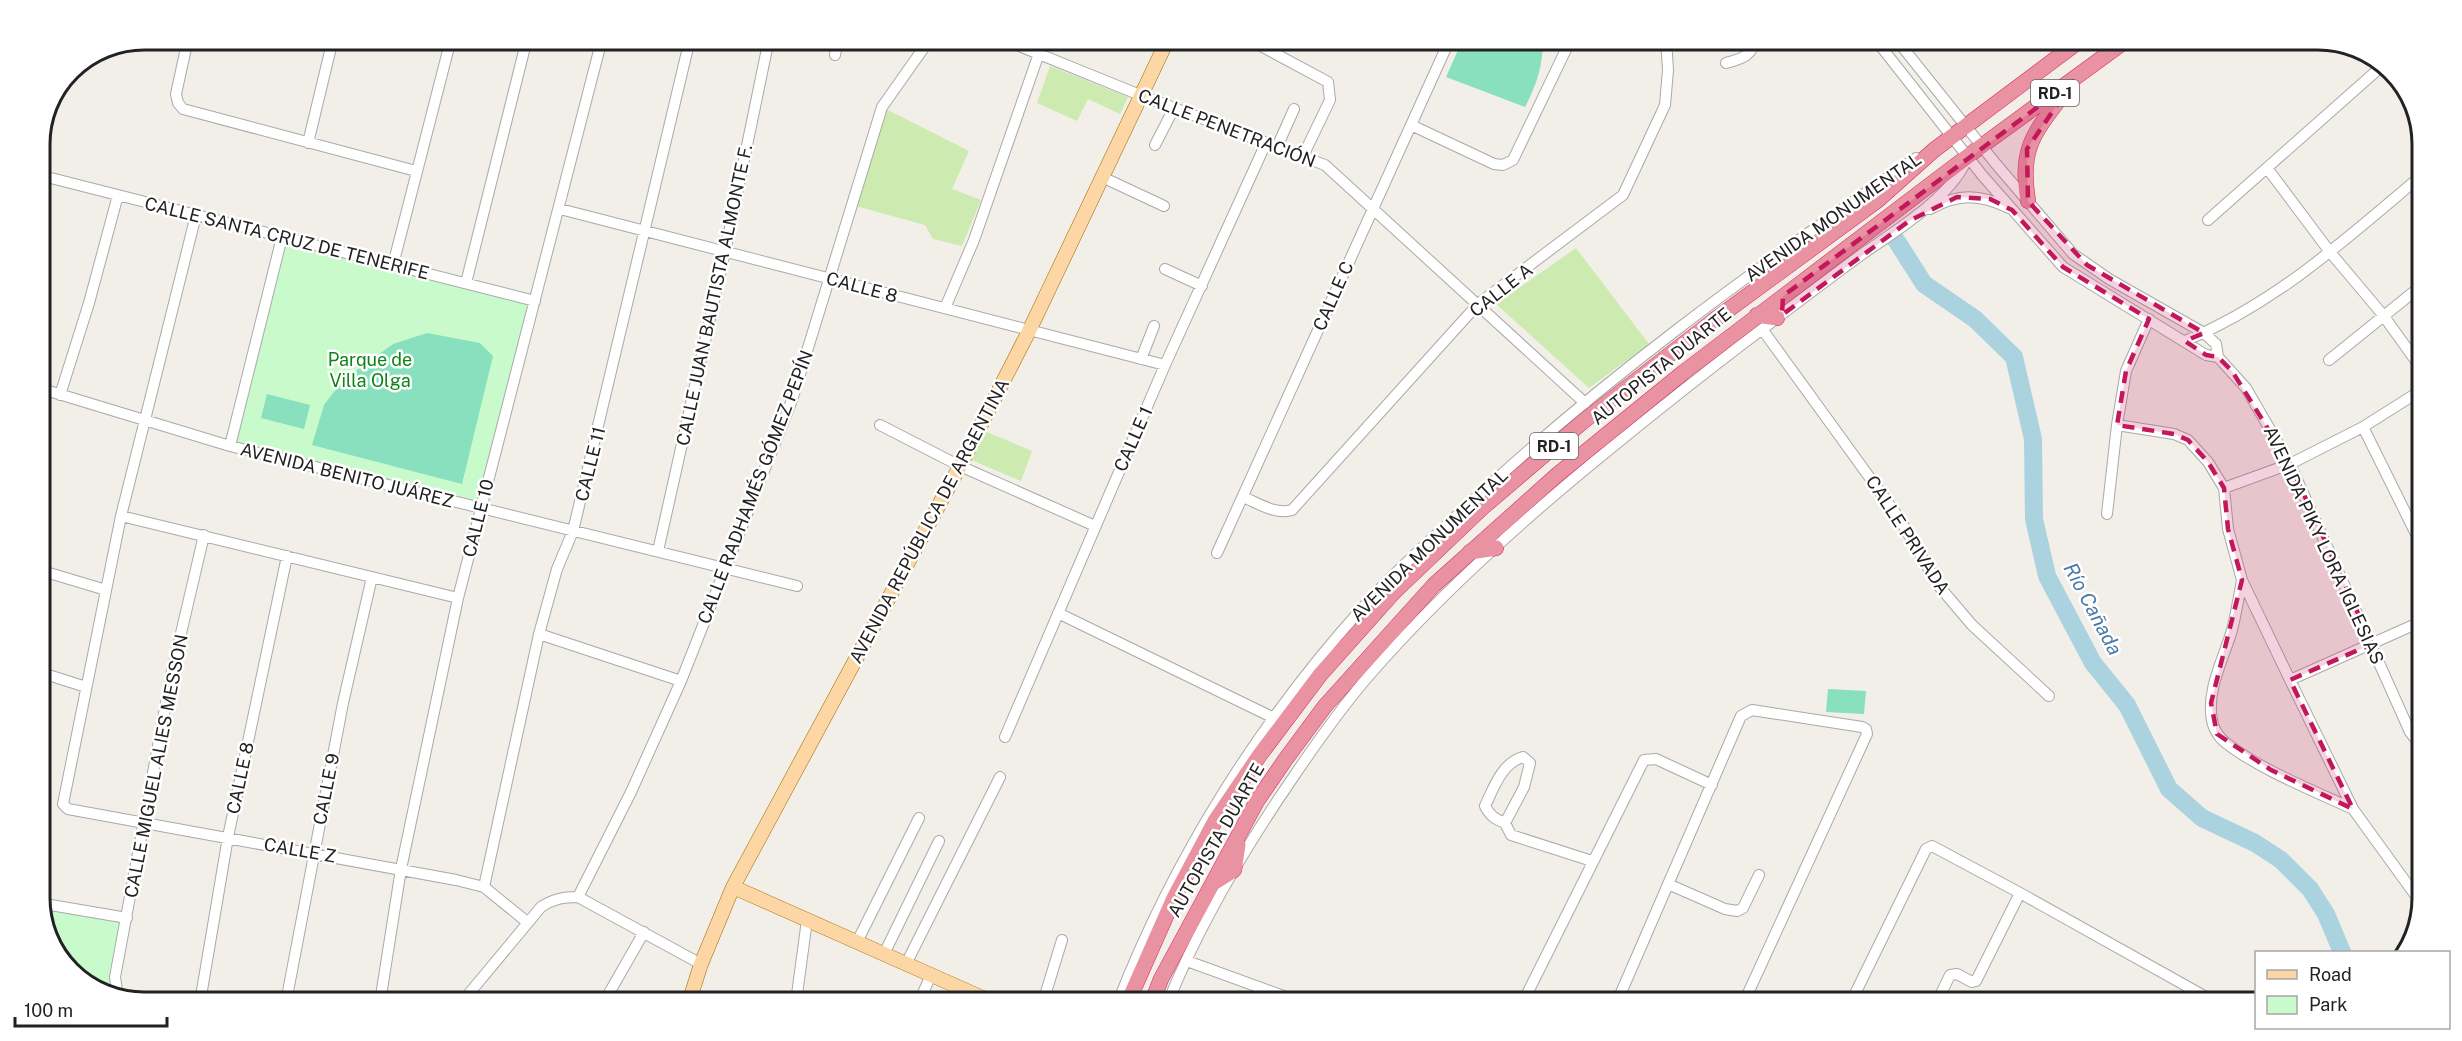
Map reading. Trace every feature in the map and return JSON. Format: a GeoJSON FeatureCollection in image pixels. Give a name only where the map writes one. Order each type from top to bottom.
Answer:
{"type":"FeatureCollection","features":[{"type":"Feature","properties":{"kind":"highway","name":"AUTOPISTA DUARTE"},"geometry":{"type":"LineString","coordinates":[[1132,992],[1174,898],[1215,821],[1259,756],[1320,675],[1394,592],[1482,508],[1585,420],[1713,321],[1878,200],[1952,136],[2067,50]]}},
{"type":"Feature","properties":{"kind":"highway","name":"AUTOPISTA DUARTE"},"geometry":{"type":"LineString","coordinates":[[1156,992],[1257,801],[1325,706],[1434,585],[1557,475],[1760,322],[1783,296],[1968,156],[2114,50]]}},
{"type":"Feature","properties":{"kind":"highway"},"geometry":{"type":"LineString","coordinates":[[2028,201],[2024,179],[2028,148],[2074,80]]}},
{"type":"Feature","properties":{"kind":"highway"},"geometry":{"type":"LineString","coordinates":[[1760,322],[1779,317],[1783,296]]}},
{"type":"Feature","properties":{"kind":"highway"},"geometry":{"type":"LineString","coordinates":[[1470,552],[1500,545],[1505,521]]}},
{"type":"Feature","properties":{"kind":"highway"},"geometry":{"type":"LineString","coordinates":[[1212,884],[1234,870],[1240,833]]}},
{"type":"Feature","properties":{"kind":"main road","name":"AVENIDA REPÚBLICA DE ARGENTINA"},"geometry":{"type":"LineString","coordinates":[[692,992],[701,964],[733,887],[960,466],[1029,331],[1162,50]]}},
{"type":"Feature","properties":{"kind":"main road"},"geometry":{"type":"LineString","coordinates":[[733,887],[931,975],[956,992]]}},
{"type":"Feature","properties":{"kind":"street"},"geometry":{"type":"LineString","coordinates":[[185,50],[177,84],[178,103],[183,109],[416,171]]}},
{"type":"Feature","properties":{"kind":"street"},"geometry":{"type":"LineString","coordinates":[[308,143],[330,50]]}},
{"type":"Feature","properties":{"kind":"street"},"geometry":{"type":"LineString","coordinates":[[393,265],[448,50]]}},
{"type":"Feature","properties":{"kind":"street"},"geometry":{"type":"LineString","coordinates":[[466,283],[524,50]]}},
{"type":"Feature","properties":{"kind":"street","name":"CALLE 10"},"geometry":{"type":"LineString","coordinates":[[382,992],[401,869],[458,598],[599,50]]}},
{"type":"Feature","properties":{"kind":"street","name":"CALLE 11"},"geometry":{"type":"LineString","coordinates":[[484,887],[539,634],[557,569],[573,531],[687,50]]}},
{"type":"Feature","properties":{"kind":"street","name":"CALLE JUAN BAUTISTA ALMONTE F."},"geometry":{"type":"LineString","coordinates":[[658,550],[725,252],[767,50]]}},
{"type":"Feature","properties":{"kind":"street"},"geometry":{"type":"LineString","coordinates":[[835,55],[836,50]]}},
{"type":"Feature","properties":{"kind":"street","name":"CALLE RADHAMÉS GÓMEZ PEPÍN"},"geometry":{"type":"LineString","coordinates":[[578,897],[631,792],[681,681],[792,400],[882,107],[922,50]]}},
{"type":"Feature","properties":{"kind":"street","name":"CALLE PENETRACIÓN"},"geometry":{"type":"LineString","coordinates":[[1028,50],[1303,156],[1332,170],[1585,403]]}},
{"type":"Feature","properties":{"kind":"street"},"geometry":{"type":"LineString","coordinates":[[945,308],[974,240],[1041,50]]}},
{"type":"Feature","properties":{"kind":"street"},"geometry":{"type":"LineString","coordinates":[[1268,50],[1328,82],[1330,100],[1303,156]]}},
{"type":"Feature","properties":{"kind":"street","name":"CALLE C"},"geometry":{"type":"LineString","coordinates":[[1216,553],[1445,50]]}},
{"type":"Feature","properties":{"kind":"street"},"geometry":{"type":"LineString","coordinates":[[1411,125],[1494,165],[1503,165],[1513,160],[1566,50]]}},
{"type":"Feature","properties":{"kind":"street","name":"CALLE A"},"geometry":{"type":"LineString","coordinates":[[1243,497],[1275,511],[1292,510],[1478,304],[1623,195],[1665,105],[1668,70],[1667,50]]}},
{"type":"Feature","properties":{"kind":"street"},"geometry":{"type":"LineString","coordinates":[[1726,63],[1749,54],[1751,50]]}},
{"type":"Feature","properties":{"kind":"street","name":"AVENIDA PIKY LORA IGLESIAS"},"geometry":{"type":"LineString","coordinates":[[1884,50],[2012,210],[2063,267],[2206,355],[2218,357]]}},
{"type":"Feature","properties":{"kind":"street","name":"AVENIDA PIKY LORA IGLESIAS"},"geometry":{"type":"LineString","coordinates":[[1904,50],[2073,254],[2087,265],[2204,333],[2216,344],[2218,357],[2246,388],[2290,464],[2412,735]]}},
{"type":"Feature","properties":{"kind":"street"},"geometry":{"type":"LineString","coordinates":[[2208,220],[2377,70]]}},
{"type":"Feature","properties":{"kind":"street"},"geometry":{"type":"LineString","coordinates":[[1155,146],[1174,108]]}},
{"type":"Feature","properties":{"kind":"street","name":"CALLE 1"},"geometry":{"type":"LineString","coordinates":[[1005,737],[1165,365],[1272,145],[1294,110]]}},
{"type":"Feature","properties":{"kind":"street","name":"AVENIDA MONUMENTAL"},"geometry":{"type":"LineString","coordinates":[[1122,992],[1156,915],[1201,828],[1274,718],[1324,653],[1381,588],[1531,447],[1665,338],[1805,235],[1952,136]]}},
{"type":"Feature","properties":{"kind":"street"},"geometry":{"type":"LineString","coordinates":[[1779,317],[1909,221],[1955,181],[1963,170],[1968,156]]}},
{"type":"Feature","properties":{"kind":"street"},"geometry":{"type":"LineString","coordinates":[[2267,168],[2330,252],[2383,315],[2412,355]]}},
{"type":"Feature","properties":{"kind":"street"},"geometry":{"type":"LineString","coordinates":[[1102,177],[1164,206]]}},
{"type":"Feature","properties":{"kind":"street","name":"CALLE SANTA CRUZ DE TENERIFE"},"geometry":{"type":"LineString","coordinates":[[50,178],[535,300]]}},
{"type":"Feature","properties":{"kind":"street"},"geometry":{"type":"LineString","coordinates":[[2186,341],[2241,315],[2330,252],[2412,183]]}},
{"type":"Feature","properties":{"kind":"street"},"geometry":{"type":"LineString","coordinates":[[60,395],[89,303],[117,195]]}},
{"type":"Feature","properties":{"kind":"street"},"geometry":{"type":"LineString","coordinates":[[1909,221],[1940,203],[1957,197],[1990,199],[2012,210]]}},
{"type":"Feature","properties":{"kind":"street","name":"CALLE 8"},"geometry":{"type":"LineString","coordinates":[[560,209],[1165,365]]}},
{"type":"Feature","properties":{"kind":"street"},"geometry":{"type":"LineString","coordinates":[[50,676],[86,687],[120,516],[196,215]]}},
{"type":"Feature","properties":{"kind":"street"},"geometry":{"type":"LineString","coordinates":[[2036,238],[2049,227]]}},
{"type":"Feature","properties":{"kind":"street"},"geometry":{"type":"LineString","coordinates":[[230,446],[282,237]]}},
{"type":"Feature","properties":{"kind":"street"},"geometry":{"type":"LineString","coordinates":[[1165,269],[1202,286]]}},
{"type":"Feature","properties":{"kind":"street"},"geometry":{"type":"LineString","coordinates":[[2329,360],[2412,293]]}},
{"type":"Feature","properties":{"kind":"street"},"geometry":{"type":"LineString","coordinates":[[2107,514],[2117,425],[2126,371],[2149,318]]}},
{"type":"Feature","properties":{"kind":"street"},"geometry":{"type":"LineString","coordinates":[[1173,992],[1234,870],[1327,728],[1366,679],[1442,600],[1500,545],[1760,322]]}},
{"type":"Feature","properties":{"kind":"street","name":"CALLE PRIVADA"},"geometry":{"type":"LineString","coordinates":[[1760,322],[1899,518],[1938,585],[1972,624],[2049,696]]}},
{"type":"Feature","properties":{"kind":"street"},"geometry":{"type":"LineString","coordinates":[[1142,359],[1154,326]]}},
{"type":"Feature","properties":{"kind":"street","name":"AVENIDA BENITO JUÁREZ"},"geometry":{"type":"LineString","coordinates":[[50,392],[230,446],[797,586]]}},
{"type":"Feature","properties":{"kind":"street"},"geometry":{"type":"LineString","coordinates":[[2224,488],[2290,464],[2363,426],[2412,396]]}},
{"type":"Feature","properties":{"kind":"street"},"geometry":{"type":"LineString","coordinates":[[880,424],[960,466],[1095,526]]}},
{"type":"Feature","properties":{"kind":"street"},"geometry":{"type":"LineString","coordinates":[[2117,425],[2157,430],[2188,440],[2208,462],[2224,488],[2228,529],[2242,580],[2289,680],[2353,809],[2412,890]]}},
{"type":"Feature","properties":{"kind":"street"},"geometry":{"type":"LineString","coordinates":[[2363,426],[2412,526]]}},
{"type":"Feature","properties":{"kind":"street"},"geometry":{"type":"LineString","coordinates":[[120,516],[458,598]]}},
{"type":"Feature","properties":{"kind":"street","name":"CALLE MIGUEL ALIES MESSON"},"geometry":{"type":"LineString","coordinates":[[116,987],[115,977],[171,676],[204,535]]}},
{"type":"Feature","properties":{"kind":"street","name":"CALLE 8"},"geometry":{"type":"LineString","coordinates":[[202,992],[228,837],[287,556]]}},
{"type":"Feature","properties":{"kind":"street"},"geometry":{"type":"LineString","coordinates":[[50,573],[106,590]]}},
{"type":"Feature","properties":{"kind":"street","name":"CALLE 9"},"geometry":{"type":"LineString","coordinates":[[288,992],[343,703],[372,577]]}},
{"type":"Feature","properties":{"kind":"street"},"geometry":{"type":"LineString","coordinates":[[2242,580],[2232,630],[2215,681],[2211,703],[2212,720],[2217,734],[2225,743],[2271,770],[2353,809]]}},
{"type":"Feature","properties":{"kind":"street"},"geometry":{"type":"LineString","coordinates":[[1058,613],[1274,718]]}},
{"type":"Feature","properties":{"kind":"street"},"geometry":{"type":"LineString","coordinates":[[2289,680],[2412,626]]}},
{"type":"Feature","properties":{"kind":"street"},"geometry":{"type":"LineString","coordinates":[[539,634],[681,681]]}},
{"type":"Feature","properties":{"kind":"street","name":"CALLE Z"},"geometry":{"type":"LineString","coordinates":[[86,687],[63,804],[68,809],[314,852],[484,887],[527,922]]}},
{"type":"Feature","properties":{"kind":"street"},"geometry":{"type":"LineString","coordinates":[[1621,992],[1741,716],[1752,710],[1857,725],[1866,729],[1866,734],[1749,992]]}},
{"type":"Feature","properties":{"kind":"street"},"geometry":{"type":"LineString","coordinates":[[1505,823],[1529,771],[1530,763],[1524,757],[1514,760],[1503,771],[1485,806],[1489,814],[1505,823],[1511,835],[1592,861]]}},
{"type":"Feature","properties":{"kind":"street"},"geometry":{"type":"LineString","coordinates":[[1528,992],[1644,760],[1656,759],[1712,784]]}},
{"type":"Feature","properties":{"kind":"street"},"geometry":{"type":"LineString","coordinates":[[906,964],[1000,777]]}},
{"type":"Feature","properties":{"kind":"street"},"geometry":{"type":"LineString","coordinates":[[857,942],[919,818]]}},
{"type":"Feature","properties":{"kind":"street"},"geometry":{"type":"LineString","coordinates":[[884,954],[939,841]]}},
{"type":"Feature","properties":{"kind":"street"},"geometry":{"type":"LineString","coordinates":[[1856,992],[1926,849],[1932,846],[2197,992]]}},
{"type":"Feature","properties":{"kind":"street"},"geometry":{"type":"LineString","coordinates":[[1668,884],[1725,909],[1737,911],[1743,908],[1759,875]]}},
{"type":"Feature","properties":{"kind":"street"},"geometry":{"type":"LineString","coordinates":[[1942,992],[1950,975],[1957,974],[1972,982],[1976,981],[2020,893]]}},
{"type":"Feature","properties":{"kind":"street"},"geometry":{"type":"LineString","coordinates":[[470,992],[527,922],[541,907],[553,900],[578,897],[701,964]]}},
{"type":"Feature","properties":{"kind":"street"},"geometry":{"type":"LineString","coordinates":[[50,905],[127,918]]}},
{"type":"Feature","properties":{"kind":"street"},"geometry":{"type":"LineString","coordinates":[[797,992],[807,920]]}},
{"type":"Feature","properties":{"kind":"street"},"geometry":{"type":"LineString","coordinates":[[610,992],[645,932]]}},
{"type":"Feature","properties":{"kind":"street"},"geometry":{"type":"LineString","coordinates":[[1046,992],[1062,940]]}},
{"type":"Feature","properties":{"kind":"street"},"geometry":{"type":"LineString","coordinates":[[1187,961],[1272,992]]}},
{"type":"Feature","properties":{"kind":"street"},"geometry":{"type":"LineString","coordinates":[[923,992],[931,975]]}},
{"type":"Feature","properties":{"kind":"highlighted area"},"geometry":{"type":"Polygon","coordinates":[[[2074,80],[2027,149],[2028,201],[2087,265],[2204,333],[2185,341],[2206,355],[2218,357],[2232,371],[2290,464],[2372,644],[2290,680],[2353,809],[2271,770],[2217,734],[2211,703],[2242,580],[2228,529],[2224,488],[2208,462],[2188,440],[2174,434],[2117,425],[2126,371],[2149,319],[2063,267],[2012,210],[1990,199],[1957,197],[1909,221],[1782,315],[1783,296],[2074,80]]]}},
{"type":"Feature","properties":{"kind":"green space"},"geometry":{"type":"Polygon","coordinates":[[[1458,50],[1542,50],[1538,74],[1525,107],[1446,77],[1458,50]]]}},
{"type":"Feature","properties":{"kind":"green space"},"geometry":{"type":"Polygon","coordinates":[[[1050,66],[1128,97],[1120,114],[1088,99],[1077,121],[1037,103],[1050,66]]]}},
{"type":"Feature","properties":{"kind":"green space"},"geometry":{"type":"Polygon","coordinates":[[[882,107],[969,151],[952,189],[981,200],[962,246],[933,239],[925,225],[852,205],[882,107]]]}},
{"type":"Feature","properties":{"kind":"green space","name":"Parque de Villa Olga"},"geometry":{"type":"Polygon","coordinates":[[[282,237],[535,301],[480,508],[230,446],[282,237]]]}},
{"type":"Feature","properties":{"kind":"green space"},"geometry":{"type":"Polygon","coordinates":[[[1576,248],[1649,344],[1589,388],[1496,304],[1576,248]]]}},
{"type":"Feature","properties":{"kind":"green space"},"geometry":{"type":"Polygon","coordinates":[[[427,333],[480,343],[493,356],[462,484],[312,445],[324,405],[343,380],[393,344],[427,333]]]}},
{"type":"Feature","properties":{"kind":"green space"},"geometry":{"type":"Polygon","coordinates":[[[267,394],[310,405],[304,429],[261,418],[267,394]]]}},
{"type":"Feature","properties":{"kind":"green space"},"geometry":{"type":"Polygon","coordinates":[[[982,430],[1032,451],[1021,481],[969,459],[982,430]]]}},
{"type":"Feature","properties":{"kind":"green space"},"geometry":{"type":"Polygon","coordinates":[[[1828,689],[1866,691],[1864,714],[1826,712],[1828,689]]]}},
{"type":"Feature","properties":{"kind":"green space"},"geometry":{"type":"Polygon","coordinates":[[[50,906],[127,918],[115,977],[116,987],[97,979],[77,964],[62,944],[53,922],[50,906]]]}},
{"type":"Feature","properties":{"kind":"waterway","name":"Río Cañada"},"geometry":{"type":"LineString","coordinates":[[1896,240],[1924,284],[1975,319],[2014,357],[2033,439],[2034,519],[2047,576],[2093,663],[2127,705],[2169,789],[2202,818],[2255,843],[2281,860],[2310,889],[2326,914],[2342,951]]}}]}
